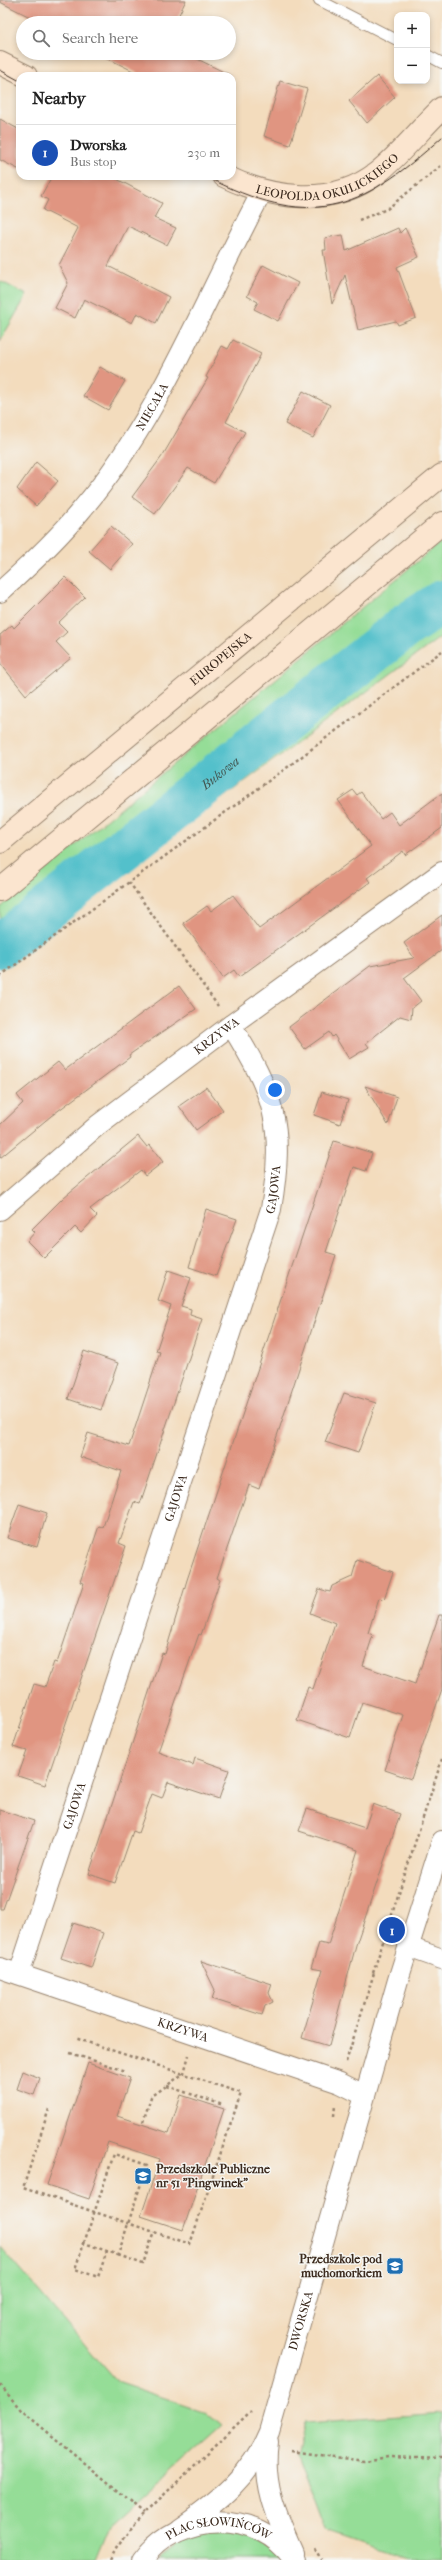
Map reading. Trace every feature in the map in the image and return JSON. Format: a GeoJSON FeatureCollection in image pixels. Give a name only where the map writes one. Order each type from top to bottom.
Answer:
{"type":"FeatureCollection","features":[{"type":"Feature","properties":{"kind":"main road"},"geometry":{"type":"LineString","coordinates":[[0,63],[18,72]]}},
{"type":"Feature","properties":{"kind":"main road","name":"LEOPOLDA OKULICKIEGO"},"geometry":{"type":"LineString","coordinates":[[234,180],[262,192],[305,197],[341,191],[376,174],[405,147],[442,108]]}},
{"type":"Feature","properties":{"kind":"main road","name":"LEOPOLDA OKULICKIEGO"},"geometry":{"type":"LineString","coordinates":[[405,147],[442,124]]}},
{"type":"Feature","properties":{"kind":"main road","name":"EUROPEJSKA"},"geometry":{"type":"LineString","coordinates":[[0,842],[442,475]]}},
{"type":"Feature","properties":{"kind":"main road"},"geometry":{"type":"LineString","coordinates":[[0,890],[442,523]]}},
{"type":"Feature","properties":{"kind":"street","name":"NIECAŁA"},"geometry":{"type":"LineString","coordinates":[[0,592],[52,542],[84,508],[115,465],[166,380],[262,192]]}},
{"type":"Feature","properties":{"kind":"street","name":"KRZYWA"},"geometry":{"type":"LineString","coordinates":[[0,1210],[98,1125],[231,1024],[442,872]]}},
{"type":"Feature","properties":{"kind":"street","name":"GAJOWA"},"geometry":{"type":"LineString","coordinates":[[19,1974],[271,1209],[277,1149],[274,1109],[262,1077],[231,1024]]}},
{"type":"Feature","properties":{"kind":"street","name":"DWORSKA"},"geometry":{"type":"LineString","coordinates":[[179,2529],[211,2507],[238,2482],[258,2456],[269,2432],[364,2095],[408,1947],[442,1841]]}},
{"type":"Feature","properties":{"kind":"street"},"geometry":{"type":"LineString","coordinates":[[408,1947],[442,1959]]}},
{"type":"Feature","properties":{"kind":"street","name":"KRZYWA"},"geometry":{"type":"LineString","coordinates":[[0,1968],[340,2083],[364,2095]]}},
{"type":"Feature","properties":{"kind":"street","name":"DWORSKA"},"geometry":{"type":"LineString","coordinates":[[269,2432],[266,2466],[268,2488],[272,2505],[295,2560]]}},
{"type":"Feature","properties":{"kind":"street","name":"PLAC SŁOWIŃCÓW"},"geometry":{"type":"LineString","coordinates":[[143,2560],[160,2542],[179,2529],[213,2521],[247,2525],[277,2542],[295,2560]]}},
{"type":"Feature","properties":{"kind":"lane"},"geometry":{"type":"LineString","coordinates":[[319,0],[394,38]]}},
{"type":"Feature","properties":{"kind":"lane"},"geometry":{"type":"LineString","coordinates":[[430,57],[442,63]]}},
{"type":"Feature","properties":{"kind":"path"},"geometry":{"type":"LineString","coordinates":[[359,220],[387,209],[442,165]]}},
{"type":"Feature","properties":{"kind":"path"},"geometry":{"type":"LineString","coordinates":[[0,976],[442,651]]}},
{"type":"Feature","properties":{"kind":"path"},"geometry":{"type":"LineString","coordinates":[[129,882],[231,1024]]}},
{"type":"Feature","properties":{"kind":"path"},"geometry":{"type":"LineString","coordinates":[[344,2068],[442,1759]]}},
{"type":"Feature","properties":{"kind":"path"},"geometry":{"type":"LineString","coordinates":[[373,1973],[379,1974]]}},
{"type":"Feature","properties":{"kind":"path"},"geometry":{"type":"LineString","coordinates":[[49,2109],[23,2188],[190,2244],[241,2093],[75,2038]]}},
{"type":"Feature","properties":{"kind":"path"},"geometry":{"type":"LineString","coordinates":[[143,2122],[151,2097],[184,2073],[190,2052]]}},
{"type":"Feature","properties":{"kind":"path"},"geometry":{"type":"LineString","coordinates":[[70,2053],[126,2071]]}},
{"type":"Feature","properties":{"kind":"path"},"geometry":{"type":"LineString","coordinates":[[342,2064],[346,2063]]}},
{"type":"Feature","properties":{"kind":"path"},"geometry":{"type":"LineString","coordinates":[[166,2086],[223,2105]]}},
{"type":"Feature","properties":{"kind":"path"},"geometry":{"type":"LineString","coordinates":[[107,2251],[98,2277],[75,2269],[114,2154],[147,2165],[118,2255]]}},
{"type":"Feature","properties":{"kind":"path"},"geometry":{"type":"LineString","coordinates":[[84,2243],[143,2264],[154,2232]]}},
{"type":"Feature","properties":{"kind":"path"},"geometry":{"type":"LineString","coordinates":[[0,2385],[21,2410],[145,2513]]}},
{"type":"Feature","properties":{"kind":"path"},"geometry":{"type":"LineString","coordinates":[[111,2560],[124,2536],[145,2513],[254,2408]]}},
{"type":"Feature","properties":{"kind":"path"},"geometry":{"type":"LineString","coordinates":[[289,2457],[290,2445]]}},
{"type":"Feature","properties":{"kind":"path"},"geometry":{"type":"LineString","coordinates":[[289,2451],[364,2461],[388,2457],[442,2459]]}},
{"type":"Feature","properties":{"kind":"path"},"geometry":{"type":"LineString","coordinates":[[315,2546],[322,2560]]}},
{"type":"Feature","properties":{"kind":"green space"},"geometry":{"type":"Polygon","coordinates":[[[0,281],[27,295],[0,341],[0,281]]]}},
{"type":"Feature","properties":{"kind":"green space"},"geometry":{"type":"Polygon","coordinates":[[[442,541],[442,636],[76,906],[0,969],[0,908],[442,541]]]}},
{"type":"Feature","properties":{"kind":"green space"},"geometry":{"type":"Polygon","coordinates":[[[0,2246],[117,2382],[204,2411],[222,2426],[110,2526],[96,2560],[0,2560],[0,2246]]]}},
{"type":"Feature","properties":{"kind":"green space"},"geometry":{"type":"Polygon","coordinates":[[[442,2413],[442,2560],[407,2560],[326,2532],[297,2455],[305,2423],[442,2413]]]}},
{"type":"Feature","properties":{"kind":"green space"},"geometry":{"type":"Polygon","coordinates":[[[206,2531],[227,2532],[247,2537],[265,2546],[281,2560],[159,2560],[183,2540],[206,2531]]]}},
{"type":"Feature","properties":{"kind":"building"},"geometry":{"type":"Polygon","coordinates":[[[0,0],[186,0],[178,16],[28,16],[0,2],[0,0]]]}},
{"type":"Feature","properties":{"kind":"building"},"geometry":{"type":"Polygon","coordinates":[[[111,60],[199,60],[224,72],[135,72],[111,60]]]}},
{"type":"Feature","properties":{"kind":"building"},"geometry":{"type":"Polygon","coordinates":[[[377,76],[395,97],[367,123],[349,101],[377,76]]]}},
{"type":"Feature","properties":{"kind":"building"},"geometry":{"type":"Polygon","coordinates":[[[280,81],[307,89],[290,145],[264,136],[280,81]]]}},
{"type":"Feature","properties":{"kind":"building"},"geometry":{"type":"Polygon","coordinates":[[[0,119],[16,128],[16,168],[0,160],[0,119]]]}},
{"type":"Feature","properties":{"kind":"building"},"geometry":{"type":"Polygon","coordinates":[[[50,180],[119,180],[162,203],[154,218],[176,228],[167,245],[128,226],[108,266],[169,297],[156,323],[137,313],[132,323],[84,299],[75,318],[55,308],[68,283],[59,265],[78,228],[43,210],[48,200],[41,196],[50,180]]]}},
{"type":"Feature","properties":{"kind":"building"},"geometry":{"type":"Polygon","coordinates":[[[398,228],[400,233],[405,228],[419,257],[397,267],[416,318],[398,325],[396,321],[358,330],[345,275],[332,304],[323,250],[326,250],[325,238],[343,235],[346,251],[398,228]]]}},
{"type":"Feature","properties":{"kind":"building"},"geometry":{"type":"Polygon","coordinates":[[[263,265],[298,283],[278,321],[254,309],[258,302],[247,296],[263,265]]]}},
{"type":"Feature","properties":{"kind":"building"},"geometry":{"type":"Polygon","coordinates":[[[233,340],[261,354],[226,422],[245,432],[214,483],[188,468],[155,514],[132,497],[163,455],[208,378],[206,377],[222,346],[228,349],[233,340]]]}},
{"type":"Feature","properties":{"kind":"building"},"geometry":{"type":"Polygon","coordinates":[[[100,367],[125,381],[108,410],[83,396],[100,367]]]}},
{"type":"Feature","properties":{"kind":"building"},"geometry":{"type":"Polygon","coordinates":[[[303,391],[330,405],[313,438],[285,424],[303,391]]]}},
{"type":"Feature","properties":{"kind":"building"},"geometry":{"type":"Polygon","coordinates":[[[36,462],[58,481],[36,506],[17,489],[36,462]]]}},
{"type":"Feature","properties":{"kind":"building"},"geometry":{"type":"Polygon","coordinates":[[[111,526],[132,544],[110,569],[89,551],[111,526]]]}},
{"type":"Feature","properties":{"kind":"building"},"geometry":{"type":"Polygon","coordinates":[[[65,577],[85,597],[58,623],[67,632],[56,642],[71,658],[26,695],[0,663],[0,635],[12,625],[14,628],[65,577]]]}},
{"type":"Feature","properties":{"kind":"building"},"geometry":{"type":"Polygon","coordinates":[[[353,790],[357,795],[361,792],[381,819],[390,812],[399,825],[442,793],[442,828],[405,855],[403,851],[367,878],[370,882],[239,977],[234,970],[223,978],[183,923],[207,906],[211,911],[233,895],[259,929],[371,846],[338,800],[353,790]]]}},
{"type":"Feature","properties":{"kind":"building"},"geometry":{"type":"Polygon","coordinates":[[[442,915],[442,950],[404,978],[421,1001],[412,1008],[411,1019],[400,1016],[366,1043],[369,1047],[349,1059],[334,1035],[332,1037],[329,1032],[305,1049],[289,1027],[370,966],[414,958],[404,943],[442,915]]]}},
{"type":"Feature","properties":{"kind":"building"},"geometry":{"type":"Polygon","coordinates":[[[179,986],[196,1009],[129,1055],[130,1057],[51,1116],[0,1158],[0,1125],[23,1103],[17,1095],[58,1062],[65,1070],[179,986]]]}},
{"type":"Feature","properties":{"kind":"building"},"geometry":{"type":"Polygon","coordinates":[[[365,1086],[397,1097],[388,1125],[365,1086]]]}},
{"type":"Feature","properties":{"kind":"building"},"geometry":{"type":"Polygon","coordinates":[[[206,1087],[223,1110],[196,1130],[179,1106],[206,1087]]]}},
{"type":"Feature","properties":{"kind":"building"},"geometry":{"type":"Polygon","coordinates":[[[322,1092],[348,1100],[340,1124],[314,1115],[322,1092]]]}},
{"type":"Feature","properties":{"kind":"building"},"geometry":{"type":"Polygon","coordinates":[[[138,1136],[147,1147],[150,1145],[163,1162],[145,1176],[141,1170],[90,1209],[97,1216],[81,1233],[75,1227],[44,1258],[27,1241],[35,1232],[32,1229],[64,1197],[138,1136]]]}},
{"type":"Feature","properties":{"kind":"building"},"geometry":{"type":"Polygon","coordinates":[[[334,1141],[372,1153],[366,1171],[354,1167],[326,1252],[336,1255],[279,1430],[259,1489],[249,1485],[217,1578],[220,1580],[201,1635],[199,1634],[158,1752],[193,1765],[195,1758],[229,1770],[219,1799],[168,1782],[162,1798],[152,1794],[138,1833],[133,1831],[115,1883],[89,1874],[162,1653],[165,1654],[187,1580],[334,1141]]]}},
{"type":"Feature","properties":{"kind":"building"},"geometry":{"type":"Polygon","coordinates":[[[206,1209],[237,1219],[216,1276],[189,1267],[206,1209]]]}},
{"type":"Feature","properties":{"kind":"building"},"geometry":{"type":"Polygon","coordinates":[[[168,1270],[191,1278],[181,1306],[191,1309],[190,1315],[202,1319],[140,1504],[134,1502],[119,1543],[126,1546],[45,1785],[18,1776],[27,1751],[13,1747],[34,1684],[45,1687],[54,1662],[57,1663],[84,1583],[80,1582],[99,1526],[103,1527],[121,1471],[80,1457],[88,1433],[129,1446],[160,1352],[156,1351],[171,1306],[158,1301],[168,1270]]]}},
{"type":"Feature","properties":{"kind":"building"},"geometry":{"type":"Polygon","coordinates":[[[84,1351],[118,1363],[101,1410],[68,1399],[84,1351]]]}},
{"type":"Feature","properties":{"kind":"building"},"geometry":{"type":"Polygon","coordinates":[[[344,1393],[376,1403],[358,1453],[325,1442],[344,1393]]]}},
{"type":"Feature","properties":{"kind":"building"},"geometry":{"type":"Polygon","coordinates":[[[19,1504],[47,1513],[37,1547],[7,1538],[19,1504]]]}},
{"type":"Feature","properties":{"kind":"building"},"geometry":{"type":"Polygon","coordinates":[[[357,1560],[393,1572],[384,1599],[379,1598],[368,1633],[373,1635],[363,1666],[415,1684],[439,1615],[442,1615],[442,1689],[411,1779],[385,1770],[403,1715],[362,1702],[350,1738],[297,1720],[308,1687],[313,1689],[335,1623],[310,1613],[319,1589],[330,1592],[332,1586],[352,1577],[357,1560]]]}},
{"type":"Feature","properties":{"kind":"building"},"geometry":{"type":"Polygon","coordinates":[[[373,1804],[400,1814],[356,1945],[329,2046],[302,2038],[322,1970],[311,1968],[319,1943],[328,1945],[358,1850],[299,1831],[307,1809],[365,1828],[373,1804]]]}},
{"type":"Feature","properties":{"kind":"building"},"geometry":{"type":"Polygon","coordinates":[[[0,1810],[34,1821],[3,1909],[0,1909],[0,1810]]]}},
{"type":"Feature","properties":{"kind":"building"},"geometry":{"type":"Polygon","coordinates":[[[73,1923],[103,1933],[91,1968],[61,1958],[73,1923]]]}},
{"type":"Feature","properties":{"kind":"building"},"geometry":{"type":"Polygon","coordinates":[[[201,1961],[272,1984],[269,1993],[273,2002],[265,2006],[262,2015],[212,1999],[215,1990],[201,1961]]]}},
{"type":"Feature","properties":{"kind":"building"},"geometry":{"type":"Polygon","coordinates":[[[88,2063],[130,2078],[117,2116],[169,2133],[181,2095],[224,2109],[183,2230],[141,2216],[160,2159],[108,2142],[89,2199],[47,2185],[88,2063]]]}},
{"type":"Feature","properties":{"kind":"building"},"geometry":{"type":"Polygon","coordinates":[[[23,2071],[40,2078],[34,2095],[17,2089],[23,2071]]]}},
{"type":"Feature","properties":{"kind":"waterway","name":"Bukowa"},"geometry":{"type":"LineString","coordinates":[[0,946],[407,625],[442,602]]}},
{"type":"Feature","properties":{"kind":"tram line"},"geometry":{"type":"LineString","coordinates":[[0,70],[16,79]]}},
{"type":"Feature","properties":{"kind":"tram line"},"geometry":{"type":"LineString","coordinates":[[214,180],[242,193],[275,203],[304,207],[331,205],[358,197],[384,183],[412,163],[442,137]]}},
{"type":"Feature","properties":{"kind":"place","name":"Dworska"},"geometry":{"type":"Point","coordinates":[392,1930]}},
{"type":"Feature","properties":{"kind":"place","name":"Przedszkole Publiczne nr 51 \"Pingwinek\""},"geometry":{"type":"Point","coordinates":[143,2176]}},
{"type":"Feature","properties":{"kind":"place","name":"Przedszkole pod muchomorkiem"},"geometry":{"type":"Point","coordinates":[395,2266]}}]}
